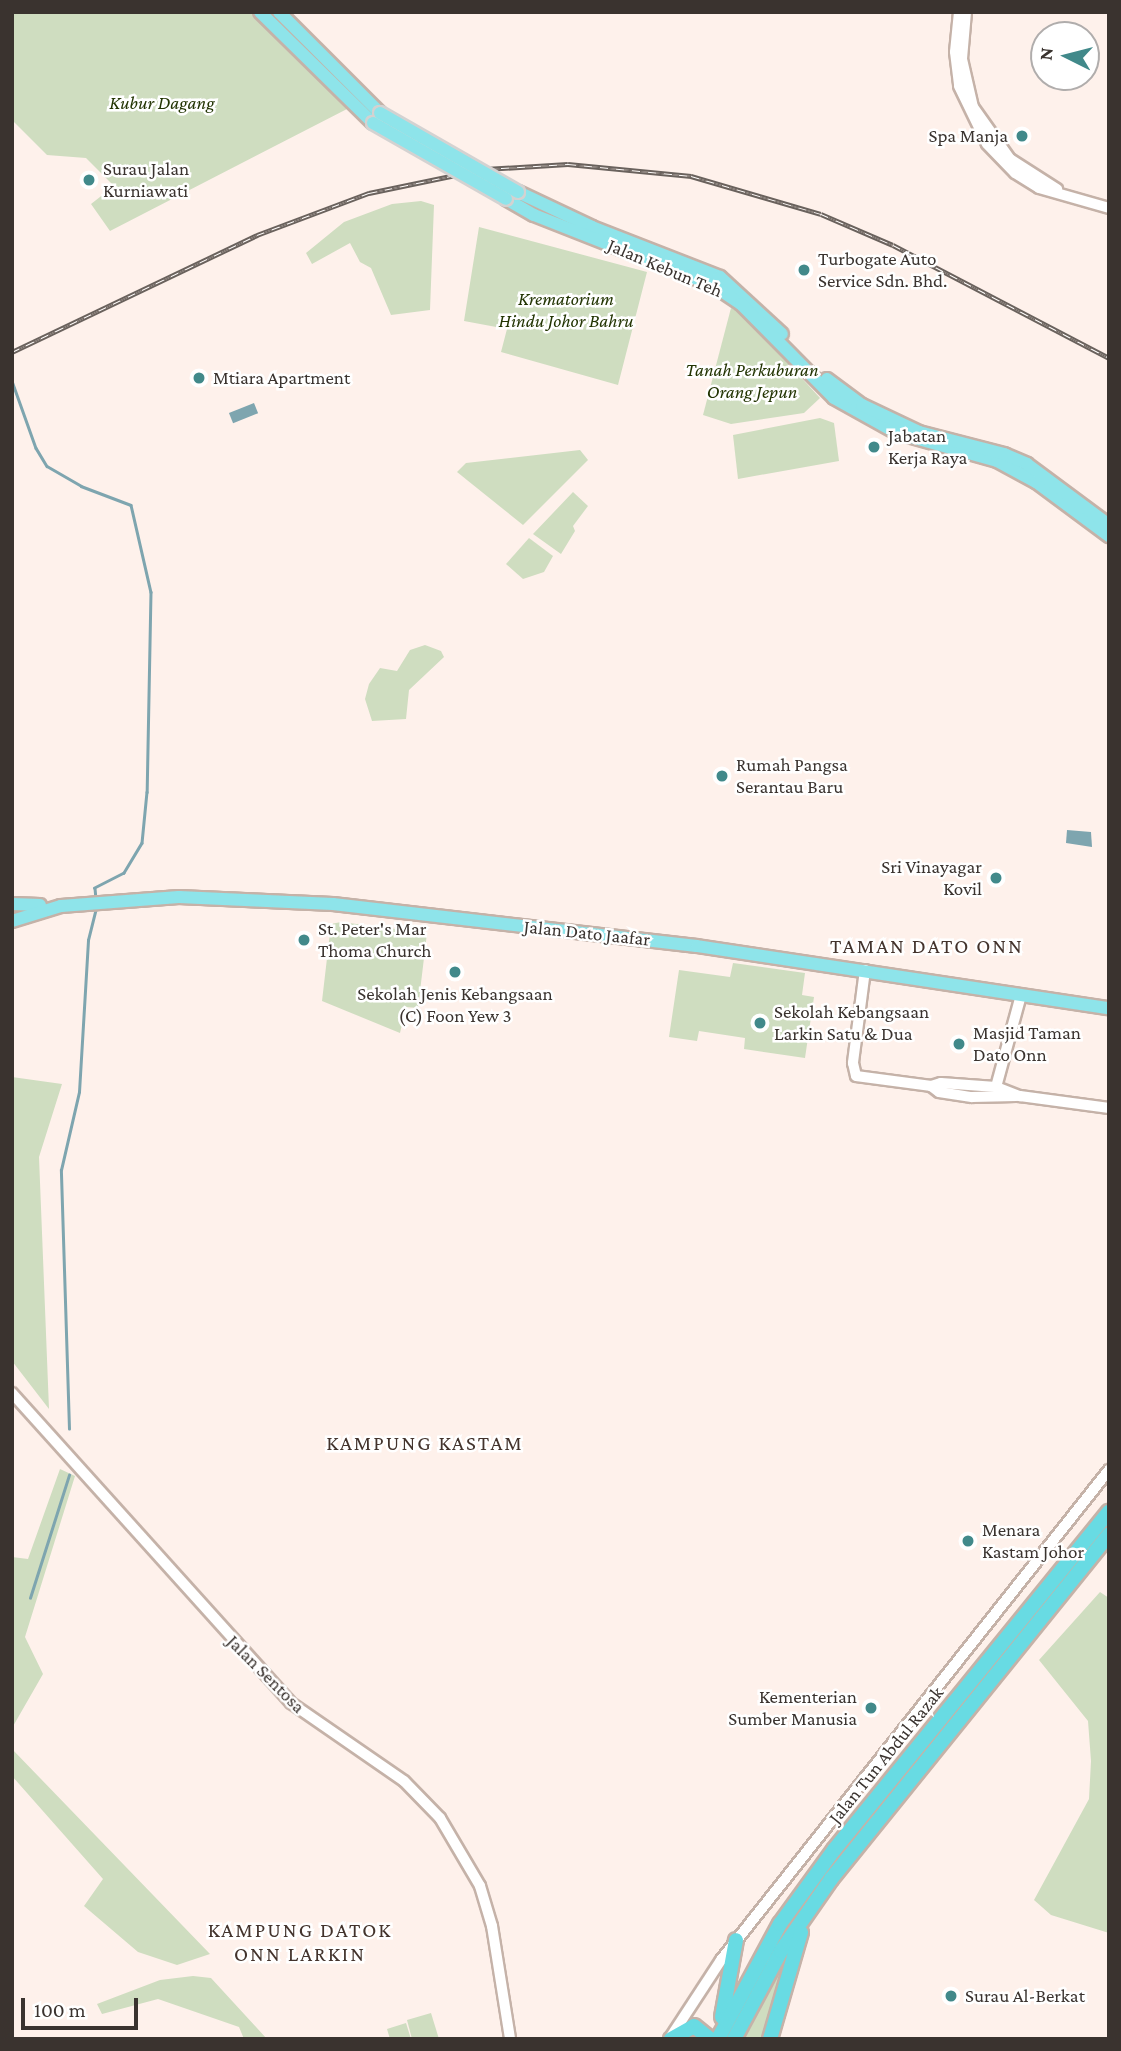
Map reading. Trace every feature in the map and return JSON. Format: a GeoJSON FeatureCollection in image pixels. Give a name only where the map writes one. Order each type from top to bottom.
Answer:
{"type":"FeatureCollection","features":[{"type":"Feature","properties":{"kind":"highway","name":"Jalan Tun Abdul Razak"},"geometry":{"type":"LineString","coordinates":[[720,2038],[780,1924],[834,1850],[1109,1512]]}},
{"type":"Feature","properties":{"kind":"highway","name":"Jalan Tun Abdul Razak"},"geometry":{"type":"LineString","coordinates":[[720,2038],[831,1879],[1109,1534]]}},
{"type":"Feature","properties":{"kind":"highway"},"geometry":{"type":"LineString","coordinates":[[770,2039],[800,1934],[831,1879]]}},
{"type":"Feature","properties":{"kind":"highway"},"geometry":{"type":"LineString","coordinates":[[671,2039],[694,2026],[720,2038],[736,1941]]}},
{"type":"Feature","properties":{"kind":"main road","name":"Jalan Kebun Teh"},"geometry":{"type":"LineString","coordinates":[[260,12],[273,16],[377,118],[512,195],[720,277],[757,306],[851,398],[919,432],[1004,454],[1027,464],[1109,526]]}},
{"type":"Feature","properties":{"kind":"main road","name":"Jalan Kebun Teh"},"geometry":{"type":"LineString","coordinates":[[512,195],[534,215],[714,286],[741,304],[834,398],[897,433],[997,461],[1036,482],[1109,536]]}},
{"type":"Feature","properties":{"kind":"main road"},"geometry":{"type":"LineString","coordinates":[[12,895],[55,906]]}},
{"type":"Feature","properties":{"kind":"main road","name":"Jalan Dato Jaafar"},"geometry":{"type":"LineString","coordinates":[[12,904],[55,906],[216,897],[333,904],[865,970],[1109,1008]]}},
{"type":"Feature","properties":{"kind":"main road"},"geometry":{"type":"LineString","coordinates":[[12,929],[55,906]]}},
{"type":"Feature","properties":{"kind":"main road","name":"Jalan Dato Jaafar"},"geometry":{"type":"LineString","coordinates":[[12,921],[55,906]]}},
{"type":"Feature","properties":{"kind":"street"},"geometry":{"type":"LineString","coordinates":[[959,12],[955,52],[959,86],[986,144],[1015,173],[1039,188],[1109,208]]}},
{"type":"Feature","properties":{"kind":"street"},"geometry":{"type":"LineString","coordinates":[[966,12],[962,59],[967,89],[997,144],[1040,180],[1109,202]]}},
{"type":"Feature","properties":{"kind":"street"},"geometry":{"type":"LineString","coordinates":[[865,970],[853,1063],[856,1076],[931,1086],[967,1097],[1020,1096],[1109,1108]]}},
{"type":"Feature","properties":{"kind":"street"},"geometry":{"type":"LineString","coordinates":[[996,1087],[1021,995]]}},
{"type":"Feature","properties":{"kind":"street"},"geometry":{"type":"LineString","coordinates":[[931,1086],[941,1083],[996,1087],[1020,1096]]}},
{"type":"Feature","properties":{"kind":"street"},"geometry":{"type":"LineString","coordinates":[[967,1097],[996,1087]]}},
{"type":"Feature","properties":{"kind":"street","name":"Jalan Sentosa"},"geometry":{"type":"LineString","coordinates":[[12,1393],[291,1703],[404,1781],[440,1818],[480,1886],[492,1926],[510,2039]]}},
{"type":"Feature","properties":{"kind":"street"},"geometry":{"type":"LineString","coordinates":[[671,2039],[736,1941],[1109,1470]]}},
{"type":"Feature","properties":{"kind":"green space","name":"Kubur Dagang"},"geometry":{"type":"Polygon","coordinates":[[[12,12],[256,12],[347,109],[110,231],[91,204],[114,186],[86,158],[47,155],[12,120],[12,12]]]}},
{"type":"Feature","properties":{"kind":"green space"},"geometry":{"type":"Polygon","coordinates":[[[421,201],[434,205],[430,310],[391,315],[371,268],[360,262],[350,243],[312,264],[306,253],[344,222],[392,204],[421,201]]]}},
{"type":"Feature","properties":{"kind":"green space","name":"Krematorium Hindu Johor Bahru"},"geometry":{"type":"Polygon","coordinates":[[[479,227],[647,272],[618,385],[501,352],[507,329],[464,321],[479,227]]]}},
{"type":"Feature","properties":{"kind":"green space","name":"Tanah Perkuburan Orang Jepun"},"geometry":{"type":"Polygon","coordinates":[[[731,308],[743,314],[820,398],[804,413],[731,424],[703,415],[731,308]]]}},
{"type":"Feature","properties":{"kind":"green space"},"geometry":{"type":"Polygon","coordinates":[[[820,418],[834,423],[839,461],[738,479],[733,435],[820,418]]]}},
{"type":"Feature","properties":{"kind":"green space"},"geometry":{"type":"Polygon","coordinates":[[[580,450],[588,460],[523,525],[457,472],[466,463],[580,450]]]}},
{"type":"Feature","properties":{"kind":"green space"},"geometry":{"type":"Polygon","coordinates":[[[573,492],[588,506],[573,526],[575,531],[561,554],[533,534],[573,492]]]}},
{"type":"Feature","properties":{"kind":"green space"},"geometry":{"type":"Polygon","coordinates":[[[529,538],[553,556],[544,572],[523,579],[506,564],[529,538]]]}},
{"type":"Feature","properties":{"kind":"green space"},"geometry":{"type":"Polygon","coordinates":[[[425,645],[441,651],[444,657],[409,690],[406,719],[372,721],[365,699],[369,684],[380,668],[397,671],[410,650],[425,645]]]}},
{"type":"Feature","properties":{"kind":"green space"},"geometry":{"type":"Polygon","coordinates":[[[341,922],[427,933],[418,1008],[406,1007],[400,1033],[322,1001],[331,924],[341,922]]]}},
{"type":"Feature","properties":{"kind":"green space"},"geometry":{"type":"Polygon","coordinates":[[[733,963],[805,973],[802,995],[814,997],[805,1058],[744,1049],[745,1038],[699,1031],[697,1041],[669,1037],[679,970],[730,977],[733,963]]]}},
{"type":"Feature","properties":{"kind":"green space"},"geometry":{"type":"Polygon","coordinates":[[[12,1077],[62,1084],[39,1157],[49,1409],[12,1361],[12,1077]]]}},
{"type":"Feature","properties":{"kind":"green space"},"geometry":{"type":"Polygon","coordinates":[[[60,1469],[75,1476],[25,1637],[43,1674],[12,1728],[12,1557],[28,1559],[60,1469]]]}},
{"type":"Feature","properties":{"kind":"green space"},"geometry":{"type":"Polygon","coordinates":[[[1100,1592],[1109,1598],[1109,1933],[1051,1915],[1034,1900],[1089,1799],[1091,1761],[1088,1721],[1039,1660],[1100,1592]]]}},
{"type":"Feature","properties":{"kind":"green space"},"geometry":{"type":"Polygon","coordinates":[[[12,1749],[210,1954],[177,1965],[138,1952],[84,1906],[103,1879],[12,1776],[12,1749]]]}},
{"type":"Feature","properties":{"kind":"green space"},"geometry":{"type":"Polygon","coordinates":[[[793,1936],[770,2039],[736,2039],[793,1936]]]}},
{"type":"Feature","properties":{"kind":"green space"},"geometry":{"type":"Polygon","coordinates":[[[193,1976],[211,1978],[267,2039],[244,2039],[239,2027],[158,1999],[102,2014],[97,2004],[160,1980],[193,1976]]]}},
{"type":"Feature","properties":{"kind":"green space"},"geometry":{"type":"Polygon","coordinates":[[[431,2013],[439,2039],[412,2039],[407,2020],[431,2013]]]}},
{"type":"Feature","properties":{"kind":"green space"},"geometry":{"type":"Polygon","coordinates":[[[406,2023],[411,2039],[390,2039],[387,2029],[406,2023]]]}},
{"type":"Feature","properties":{"kind":"water"},"geometry":{"type":"Polygon","coordinates":[[[254,403],[258,413],[233,423],[229,413],[254,403]]]}},
{"type":"Feature","properties":{"kind":"water"},"geometry":{"type":"Polygon","coordinates":[[[1067,830],[1091,832],[1092,847],[1066,843],[1067,830]]]}},
{"type":"Feature","properties":{"kind":"waterway"},"geometry":{"type":"LineString","coordinates":[[12,381],[36,448],[47,466],[81,486],[131,505],[151,592],[147,792],[142,843],[124,873],[95,888],[96,899]]}},
{"type":"Feature","properties":{"kind":"waterway"},"geometry":{"type":"LineString","coordinates":[[69,1429],[61,1170],[79,1092],[88,940],[96,909]]}},
{"type":"Feature","properties":{"kind":"waterway"},"geometry":{"type":"LineString","coordinates":[[30,1598],[69,1475]]}},
{"type":"Feature","properties":{"kind":"railway"},"geometry":{"type":"LineString","coordinates":[[12,352],[257,235],[369,193],[485,169],[568,164],[691,176],[821,214],[893,245],[1109,358]]}},
{"type":"Feature","properties":{"kind":"place","name":"Spa Manja"},"geometry":{"type":"Point","coordinates":[1022,136]}},
{"type":"Feature","properties":{"kind":"place","name":"Surau Jalan Kurniawati"},"geometry":{"type":"Point","coordinates":[89,180]}},
{"type":"Feature","properties":{"kind":"place","name":"Turbogate Auto Service Sdn. Bhd."},"geometry":{"type":"Point","coordinates":[804,270]}},
{"type":"Feature","properties":{"kind":"place","name":"Mtiara Apartment"},"geometry":{"type":"Point","coordinates":[199,378]}},
{"type":"Feature","properties":{"kind":"place","name":"Jabatan Kerja Raya"},"geometry":{"type":"Point","coordinates":[874,447]}},
{"type":"Feature","properties":{"kind":"place","name":"Rumah Pangsa Serantau Baru"},"geometry":{"type":"Point","coordinates":[722,776]}},
{"type":"Feature","properties":{"kind":"place","name":"Sri Vinayagar Kovil"},"geometry":{"type":"Point","coordinates":[996,878]}},
{"type":"Feature","properties":{"kind":"place","name":"St. Peter's Mar Thoma Church"},"geometry":{"type":"Point","coordinates":[304,940]}},
{"type":"Feature","properties":{"kind":"place","name":"Sekolah Jenis Kebangsaan (C) Foon Yew 3"},"geometry":{"type":"Point","coordinates":[455,972]}},
{"type":"Feature","properties":{"kind":"place","name":"Sekolah Kebangsaan Larkin Satu & Dua"},"geometry":{"type":"Point","coordinates":[760,1023]}},
{"type":"Feature","properties":{"kind":"place","name":"Masjid Taman Dato Onn"},"geometry":{"type":"Point","coordinates":[959,1044]}},
{"type":"Feature","properties":{"kind":"place","name":"Menara Kastam Johor"},"geometry":{"type":"Point","coordinates":[968,1541]}},
{"type":"Feature","properties":{"kind":"place","name":"Kementerian Sumber Manusia"},"geometry":{"type":"Point","coordinates":[871,1708]}},
{"type":"Feature","properties":{"kind":"place","name":"Surau Al-Berkat"},"geometry":{"type":"Point","coordinates":[951,1996]}},
{"type":"Feature","properties":{"kind":"district","name":"TAMAN DATO ONN"},"geometry":{"type":"Point","coordinates":[927,946]}},
{"type":"Feature","properties":{"kind":"district","name":"KAMPUNG KASTAM"},"geometry":{"type":"Point","coordinates":[425,1443]}},
{"type":"Feature","properties":{"kind":"district","name":"KAMPUNG DATOK ONN LARKIN"},"geometry":{"type":"Point","coordinates":[300,1942]}}]}
